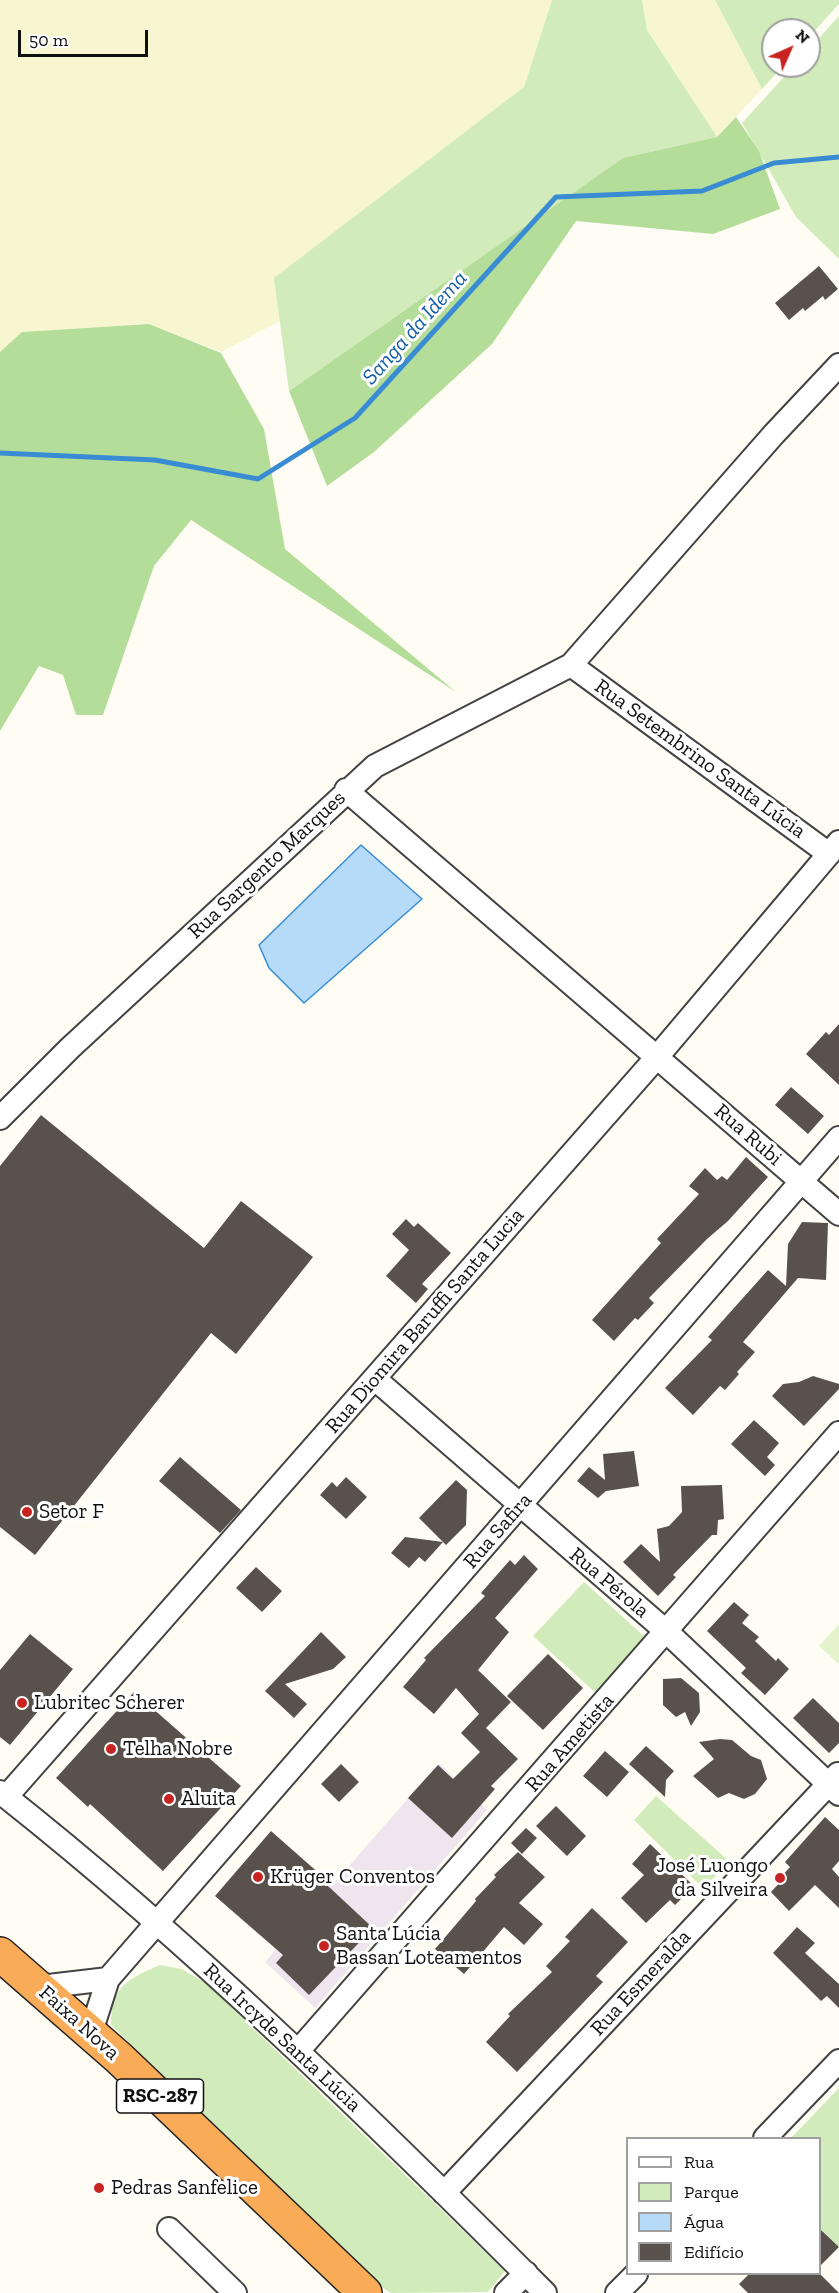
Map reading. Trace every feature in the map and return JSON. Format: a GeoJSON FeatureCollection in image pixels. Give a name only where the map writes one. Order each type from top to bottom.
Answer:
{"type":"FeatureCollection","features":[{"type":"Feature","properties":{"kind":"highway","name":"Faixa Nova"},"geometry":{"type":"LineString","coordinates":[[0,1954],[91,2032],[230,2161],[364,2293]]}},
{"type":"Feature","properties":{"kind":"street"},"geometry":{"type":"LineString","coordinates":[[571,665],[774,434],[839,365]]}},
{"type":"Feature","properties":{"kind":"street","name":"Rua Sargento Marques"},"geometry":{"type":"LineString","coordinates":[[0,1118],[79,1040],[346,790],[375,766],[571,665]]}},
{"type":"Feature","properties":{"kind":"street","name":"Rua Setembrino Santa Lúcia"},"geometry":{"type":"LineString","coordinates":[[571,665],[834,848]]}},
{"type":"Feature","properties":{"kind":"street","name":"Rua Rubi"},"geometry":{"type":"LineString","coordinates":[[346,790],[839,1214]]}},
{"type":"Feature","properties":{"kind":"street","name":"Rua Diomira Baruffi Santa Lucia"},"geometry":{"type":"LineString","coordinates":[[3,1794],[375,1379],[657,1056],[834,848]]}},
{"type":"Feature","properties":{"kind":"street","name":"Rua Safira"},"geometry":{"type":"LineString","coordinates":[[108,1979],[839,1138]]}},
{"type":"Feature","properties":{"kind":"street","name":"Rua Pérola"},"geometry":{"type":"LineString","coordinates":[[375,1379],[519,1507],[667,1632],[835,1784]]}},
{"type":"Feature","properties":{"kind":"street","name":"Rua Ametista"},"geometry":{"type":"LineString","coordinates":[[298,2051],[839,1433]]}},
{"type":"Feature","properties":{"kind":"street","name":"Rua Esmeralda"},"geometry":{"type":"LineString","coordinates":[[444,2193],[835,1784]]}},
{"type":"Feature","properties":{"kind":"street","name":"Rua Ircyde Santa Lúcia"},"geometry":{"type":"LineString","coordinates":[[3,1794],[158,1924],[298,2051],[546,2293]]}},
{"type":"Feature","properties":{"kind":"street"},"geometry":{"type":"LineString","coordinates":[[40,1987],[108,1979],[91,2032]]}},
{"type":"Feature","properties":{"kind":"street"},"geometry":{"type":"LineString","coordinates":[[767,2137],[839,2061]]}},
{"type":"Feature","properties":{"kind":"street"},"geometry":{"type":"LineString","coordinates":[[170,2229],[235,2293]]}},
{"type":"Feature","properties":{"kind":"street"},"geometry":{"type":"LineString","coordinates":[[506,2293],[526,2273]]}},
{"type":"Feature","properties":{"kind":"street"},"geometry":{"type":"LineString","coordinates":[[617,2293],[635,2275]]}},
{"type":"Feature","properties":{"kind":"shaded area"},"geometry":{"type":"Polygon","coordinates":[[[439,1763],[487,1810],[315,2008],[265,1962],[439,1763]]]}},
{"type":"Feature","properties":{"kind":"green space"},"geometry":{"type":"Polygon","coordinates":[[[0,0],[552,0],[524,87],[275,278],[282,320],[221,352],[149,324],[22,332],[0,352],[0,0]]]}},
{"type":"Feature","properties":{"kind":"green space"},"geometry":{"type":"Polygon","coordinates":[[[552,0],[642,0],[647,30],[717,137],[623,158],[289,391],[274,278],[524,87],[552,0]]]}},
{"type":"Feature","properties":{"kind":"green space"},"geometry":{"type":"Polygon","coordinates":[[[642,0],[715,0],[762,89],[717,137],[647,30],[642,0]]]}},
{"type":"Feature","properties":{"kind":"green space"},"geometry":{"type":"Polygon","coordinates":[[[715,0],[839,0],[839,4],[821,24],[821,18],[761,18],[761,78],[772,78],[762,89],[715,0]]]}},
{"type":"Feature","properties":{"kind":"green space"},"geometry":{"type":"Polygon","coordinates":[[[839,16],[839,259],[796,217],[742,123],[783,78],[821,78],[821,36],[839,16]]]}},
{"type":"Feature","properties":{"kind":"green space"},"geometry":{"type":"Polygon","coordinates":[[[736,117],[759,151],[780,209],[713,234],[576,221],[492,344],[374,452],[327,486],[289,391],[623,158],[717,137],[736,117]]]}},
{"type":"Feature","properties":{"kind":"green space"},"geometry":{"type":"Polygon","coordinates":[[[149,324],[221,353],[264,429],[285,549],[456,692],[191,520],[154,566],[103,715],[76,715],[63,675],[39,666],[0,731],[0,352],[22,332],[149,324]]]}},
{"type":"Feature","properties":{"kind":"green space"},"geometry":{"type":"Polygon","coordinates":[[[584,1582],[645,1637],[597,1694],[533,1636],[584,1582]]]}},
{"type":"Feature","properties":{"kind":"green space"},"geometry":{"type":"Polygon","coordinates":[[[839,1624],[839,1664],[819,1646],[839,1624]]]}},
{"type":"Feature","properties":{"kind":"green space"},"geometry":{"type":"Polygon","coordinates":[[[656,1796],[730,1862],[703,1888],[634,1820],[656,1796]]]}},
{"type":"Feature","properties":{"kind":"green space"},"geometry":{"type":"Polygon","coordinates":[[[160,1965],[182,1969],[207,1984],[505,2271],[488,2292],[391,2293],[383,2288],[111,2025],[114,2002],[123,1986],[138,1975],[160,1965]]]}},
{"type":"Feature","properties":{"kind":"green space"},"geometry":{"type":"Polygon","coordinates":[[[839,2088],[839,2247],[821,2229],[821,2137],[792,2137],[839,2088]]]}},
{"type":"Feature","properties":{"kind":"water"},"geometry":{"type":"Polygon","coordinates":[[[361,845],[422,899],[304,1003],[269,968],[259,945],[361,845]]]}},
{"type":"Feature","properties":{"kind":"building"},"geometry":{"type":"Polygon","coordinates":[[[819,266],[838,289],[825,300],[823,296],[805,311],[803,308],[789,320],[775,303],[819,266]]]}},
{"type":"Feature","properties":{"kind":"building"},"geometry":{"type":"Polygon","coordinates":[[[839,1024],[839,1085],[806,1054],[826,1032],[829,1035],[839,1024]]]}},
{"type":"Feature","properties":{"kind":"building"},"geometry":{"type":"Polygon","coordinates":[[[791,1087],[824,1116],[808,1134],[775,1105],[791,1087]]]}},
{"type":"Feature","properties":{"kind":"building"},"geometry":{"type":"Polygon","coordinates":[[[41,1115],[204,1248],[241,1201],[313,1257],[236,1354],[211,1333],[35,1555],[0,1527],[0,1166],[41,1115]]]}},
{"type":"Feature","properties":{"kind":"building"},"geometry":{"type":"Polygon","coordinates":[[[746,1157],[768,1177],[728,1221],[649,1298],[654,1303],[638,1320],[635,1318],[614,1341],[592,1320],[661,1243],[657,1239],[699,1194],[689,1186],[705,1168],[717,1180],[722,1176],[727,1180],[746,1157]]]}},
{"type":"Feature","properties":{"kind":"building"},"geometry":{"type":"Polygon","coordinates":[[[406,1219],[414,1227],[418,1223],[451,1253],[422,1284],[428,1289],[416,1303],[386,1276],[409,1250],[392,1234],[406,1219]]]}},
{"type":"Feature","properties":{"kind":"building"},"geometry":{"type":"Polygon","coordinates":[[[802,1222],[828,1223],[826,1280],[798,1278],[743,1342],[755,1352],[737,1372],[739,1374],[725,1390],[720,1386],[693,1415],[665,1388],[712,1340],[708,1337],[768,1270],[786,1286],[788,1244],[802,1222]]]}},
{"type":"Feature","properties":{"kind":"building"},"geometry":{"type":"Polygon","coordinates":[[[813,1376],[839,1384],[839,1389],[804,1426],[772,1396],[783,1384],[799,1382],[813,1376]]]}},
{"type":"Feature","properties":{"kind":"building"},"geometry":{"type":"Polygon","coordinates":[[[754,1420],[779,1443],[767,1457],[775,1465],[765,1476],[731,1444],[754,1420]]]}},
{"type":"Feature","properties":{"kind":"building"},"geometry":{"type":"Polygon","coordinates":[[[634,1451],[639,1486],[606,1491],[598,1498],[577,1481],[589,1467],[605,1480],[603,1454],[634,1451]]]}},
{"type":"Feature","properties":{"kind":"building"},"geometry":{"type":"Polygon","coordinates":[[[180,1457],[241,1510],[220,1533],[159,1481],[180,1457]]]}},
{"type":"Feature","properties":{"kind":"building"},"geometry":{"type":"Polygon","coordinates":[[[346,1477],[367,1497],[346,1519],[320,1495],[332,1482],[337,1487],[346,1477]]]}},
{"type":"Feature","properties":{"kind":"building"},"geometry":{"type":"Polygon","coordinates":[[[456,1480],[467,1490],[466,1525],[446,1545],[419,1518],[456,1480]]]}},
{"type":"Feature","properties":{"kind":"building"},"geometry":{"type":"Polygon","coordinates":[[[722,1485],[724,1519],[718,1520],[717,1535],[712,1535],[673,1575],[676,1577],[658,1596],[623,1562],[641,1544],[660,1562],[657,1529],[669,1526],[682,1512],[681,1486],[722,1485]]]}},
{"type":"Feature","properties":{"kind":"building"},"geometry":{"type":"Polygon","coordinates":[[[405,1537],[443,1542],[425,1562],[419,1557],[409,1568],[391,1553],[405,1537]]]}},
{"type":"Feature","properties":{"kind":"building"},"geometry":{"type":"Polygon","coordinates":[[[524,1555],[538,1569],[495,1618],[509,1632],[478,1670],[511,1702],[486,1728],[518,1759],[491,1786],[495,1789],[452,1838],[408,1798],[438,1765],[453,1779],[480,1752],[461,1733],[479,1714],[456,1688],[434,1714],[403,1687],[426,1660],[424,1658],[485,1596],[481,1593],[510,1560],[515,1565],[524,1555]]]}},
{"type":"Feature","properties":{"kind":"building"},"geometry":{"type":"Polygon","coordinates":[[[256,1567],[282,1591],[262,1612],[236,1588],[256,1567]]]}},
{"type":"Feature","properties":{"kind":"building"},"geometry":{"type":"Polygon","coordinates":[[[734,1602],[749,1615],[742,1623],[759,1637],[755,1641],[776,1661],[778,1658],[789,1669],[765,1695],[741,1673],[746,1668],[707,1631],[734,1602]]]}},
{"type":"Feature","properties":{"kind":"building"},"geometry":{"type":"Polygon","coordinates":[[[321,1632],[346,1657],[333,1669],[285,1684],[307,1704],[294,1718],[265,1691],[321,1632]]]}},
{"type":"Feature","properties":{"kind":"building","name":"Lubritec Scherer"},"geometry":{"type":"Polygon","coordinates":[[[30,1634],[73,1669],[10,1745],[0,1737],[0,1670],[30,1634]]]}},
{"type":"Feature","properties":{"kind":"building"},"geometry":{"type":"Polygon","coordinates":[[[548,1654],[583,1688],[543,1730],[507,1696],[548,1654]]]}},
{"type":"Feature","properties":{"kind":"building"},"geometry":{"type":"Polygon","coordinates":[[[681,1678],[699,1693],[700,1712],[691,1726],[685,1712],[676,1717],[663,1705],[663,1679],[681,1678]]]}},
{"type":"Feature","properties":{"kind":"building","name":"Aluita"},"geometry":{"type":"Polygon","coordinates":[[[134,1692],[241,1786],[163,1871],[90,1804],[88,1807],[56,1778],[134,1692]]]}},
{"type":"Feature","properties":{"kind":"building"},"geometry":{"type":"Polygon","coordinates":[[[813,1698],[839,1723],[839,1743],[829,1753],[793,1718],[813,1698]]]}},
{"type":"Feature","properties":{"kind":"building"},"geometry":{"type":"Polygon","coordinates":[[[732,1740],[751,1756],[761,1760],[767,1779],[755,1794],[744,1799],[729,1793],[718,1798],[693,1776],[714,1759],[699,1742],[732,1740]]]}},
{"type":"Feature","properties":{"kind":"building"},"geometry":{"type":"Polygon","coordinates":[[[646,1746],[674,1771],[666,1780],[665,1797],[629,1764],[646,1746]]]}},
{"type":"Feature","properties":{"kind":"building"},"geometry":{"type":"Polygon","coordinates":[[[605,1751],[629,1772],[607,1797],[583,1776],[605,1751]]]}},
{"type":"Feature","properties":{"kind":"building"},"geometry":{"type":"Polygon","coordinates":[[[341,1764],[359,1782],[339,1802],[321,1784],[341,1764]]]}},
{"type":"Feature","properties":{"kind":"building"},"geometry":{"type":"Polygon","coordinates":[[[556,1806],[586,1836],[567,1856],[536,1826],[556,1806]]]}},
{"type":"Feature","properties":{"kind":"building"},"geometry":{"type":"Polygon","coordinates":[[[825,1817],[839,1830],[839,1861],[832,1869],[839,1877],[839,1908],[815,1885],[789,1911],[771,1892],[790,1867],[785,1862],[825,1817]]]}},
{"type":"Feature","properties":{"kind":"building"},"geometry":{"type":"Polygon","coordinates":[[[526,1828],[537,1838],[522,1854],[511,1843],[526,1828]]]}},
{"type":"Feature","properties":{"kind":"building"},"geometry":{"type":"Polygon","coordinates":[[[271,1831],[330,1883],[328,1886],[373,1928],[309,1995],[276,1963],[283,1955],[215,1896],[271,1831]]]}},
{"type":"Feature","properties":{"kind":"building"},"geometry":{"type":"Polygon","coordinates":[[[650,1844],[694,1886],[675,1905],[670,1900],[646,1923],[621,1898],[644,1875],[632,1864],[650,1844]]]}},
{"type":"Feature","properties":{"kind":"building"},"geometry":{"type":"Polygon","coordinates":[[[518,1852],[545,1877],[519,1903],[543,1924],[524,1945],[504,1927],[464,1974],[435,1949],[476,1901],[475,1899],[496,1877],[494,1875],[518,1852]]]}},
{"type":"Feature","properties":{"kind":"building"},"geometry":{"type":"Polygon","coordinates":[[[592,1908],[628,1942],[596,1976],[603,1982],[517,2072],[486,2042],[510,2016],[508,2014],[552,1972],[546,1966],[570,1941],[565,1937],[592,1908]]]}},
{"type":"Feature","properties":{"kind":"building"},"geometry":{"type":"Polygon","coordinates":[[[797,1927],[815,1943],[805,1953],[839,1984],[839,2008],[827,1996],[821,2001],[773,1953],[797,1927]]]}},
{"type":"Feature","properties":{"kind":"building"},"geometry":{"type":"Polygon","coordinates":[[[821,2230],[839,2247],[821,2265],[821,2230]]]}},
{"type":"Feature","properties":{"kind":"building"},"geometry":{"type":"Polygon","coordinates":[[[748,2275],[821,2275],[839,2293],[748,2293],[739,2284],[748,2275]]]}},
{"type":"Feature","properties":{"kind":"waterway","name":"Sanga da Idema"},"geometry":{"type":"LineString","coordinates":[[0,453],[155,460],[258,479],[355,418],[556,197],[702,191],[774,163],[839,157]]}},
{"type":"Feature","properties":{"kind":"place","name":"Setor F"},"geometry":{"type":"Point","coordinates":[27,1512]}},
{"type":"Feature","properties":{"kind":"place","name":"Lubritec Scherer"},"geometry":{"type":"Point","coordinates":[22,1703]}},
{"type":"Feature","properties":{"kind":"place","name":"Telha Nobre"},"geometry":{"type":"Point","coordinates":[111,1749]}},
{"type":"Feature","properties":{"kind":"place","name":"Aluita"},"geometry":{"type":"Point","coordinates":[169,1799]}},
{"type":"Feature","properties":{"kind":"place","name":"Krüger Conventos"},"geometry":{"type":"Point","coordinates":[258,1877]}},
{"type":"Feature","properties":{"kind":"place","name":"José Luongo da Silveira"},"geometry":{"type":"Point","coordinates":[780,1878]}},
{"type":"Feature","properties":{"kind":"place","name":"Santa Lúcia Bassan Loteamentos"},"geometry":{"type":"Point","coordinates":[324,1946]}},
{"type":"Feature","properties":{"kind":"place","name":"Pedras Sanfelice"},"geometry":{"type":"Point","coordinates":[99,2188]}}]}
